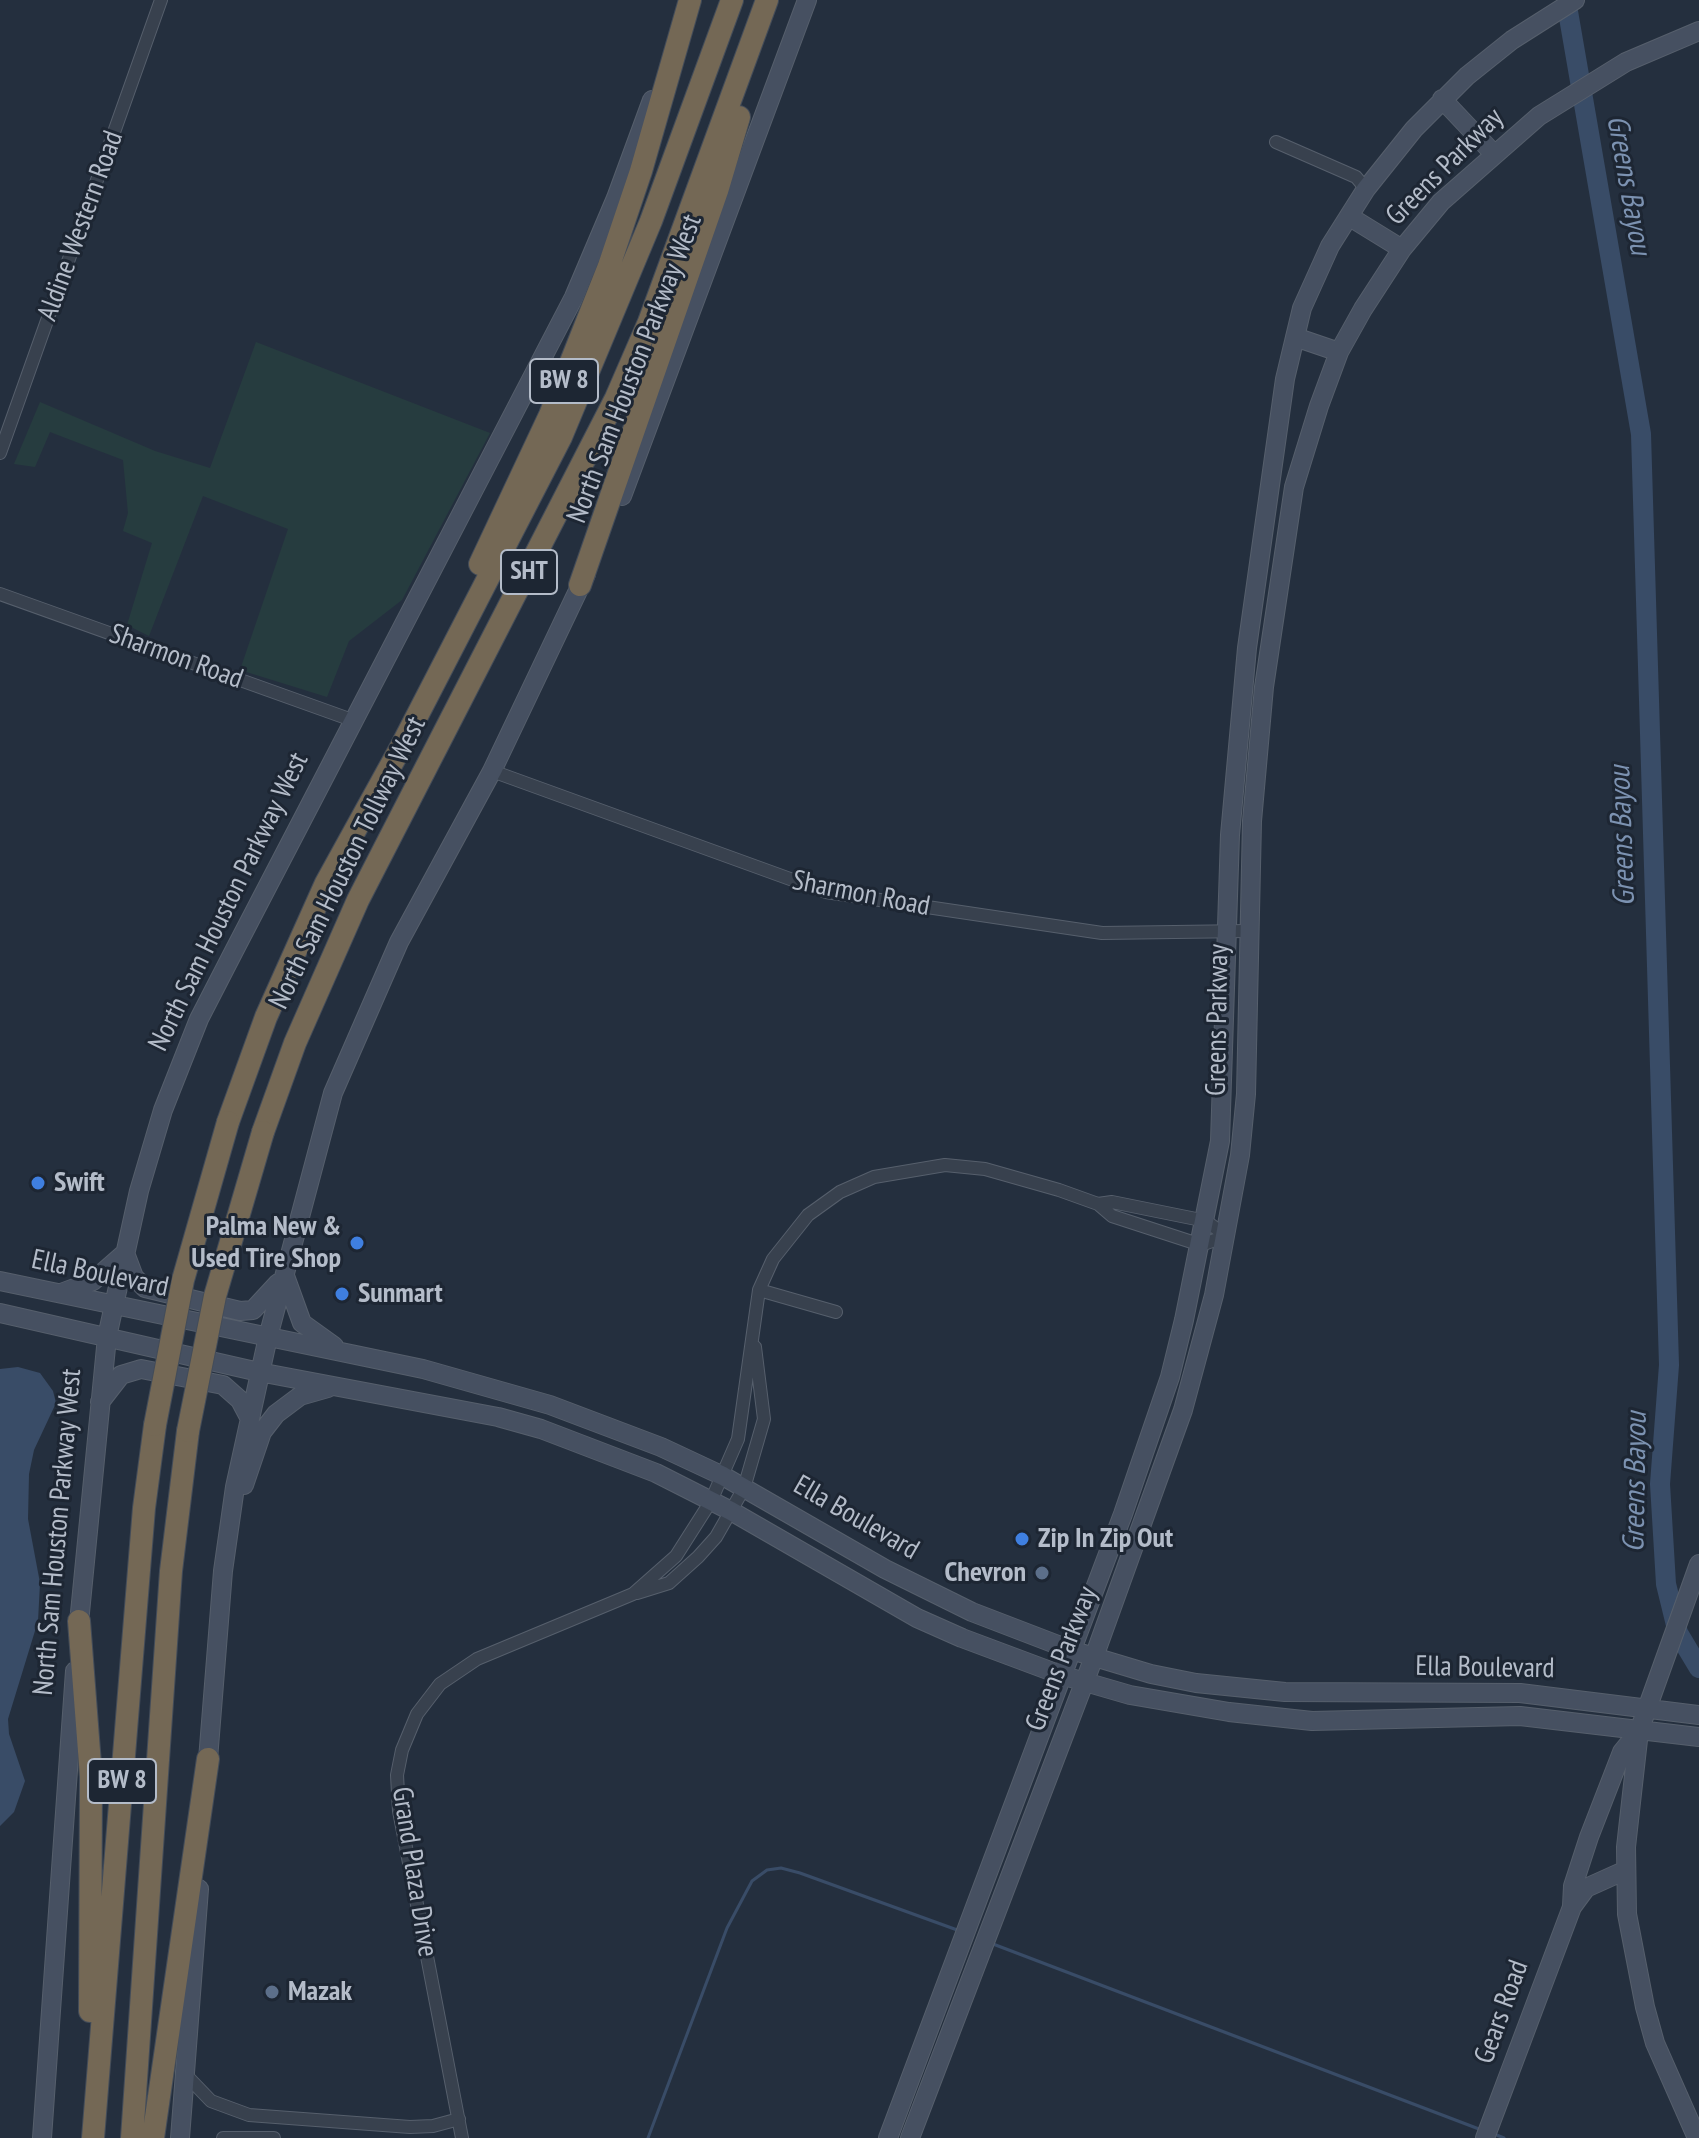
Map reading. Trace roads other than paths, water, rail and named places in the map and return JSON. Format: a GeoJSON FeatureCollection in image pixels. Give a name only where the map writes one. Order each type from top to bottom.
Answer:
{"type":"FeatureCollection","features":[{"type":"Feature","properties":{"kind":"highway","name":"BW 8"},"geometry":{"type":"LineString","coordinates":[[92,2138],[144,1508],[155,1425],[183,1280],[228,1122],[295,948],[326,883],[401,747],[492,535],[550,415],[603,281],[641,171],[689,0]]}},
{"type":"Feature","properties":{"kind":"highway","name":"North Sam Houston Tollway West"},"geometry":{"type":"LineString","coordinates":[[401,747],[561,437],[651,221],[732,0]]}},
{"type":"Feature","properties":{"kind":"highway","name":"North Sam Houston Tollway West"},"geometry":{"type":"LineString","coordinates":[[132,2138],[171,1571],[188,1431],[215,1296],[263,1132],[295,1043],[358,900],[616,398],[649,322],[770,0]]}},
{"type":"Feature","properties":{"kind":"highway"},"geometry":{"type":"LineString","coordinates":[[580,585],[717,191],[770,0]]}},
{"type":"Feature","properties":{"kind":"highway"},"geometry":{"type":"LineString","coordinates":[[79,1621],[91,1777],[92,2138]]}},
{"type":"Feature","properties":{"kind":"highway"},"geometry":{"type":"LineString","coordinates":[[153,2138],[208,1759]]}},
{"type":"Feature","properties":{"kind":"main road","name":"North Sam Houston Parkway West"},"geometry":{"type":"LineString","coordinates":[[42,2138],[79,1621],[98,1404],[113,1306],[163,1110],[199,1019],[574,297],[616,198],[689,0]]}},
{"type":"Feature","properties":{"kind":"main road","name":"North Sam Houston Parkway West"},"geometry":{"type":"LineString","coordinates":[[180,2138],[223,1571],[259,1372],[318,1145],[354,1040],[399,942],[492,771],[620,503],[807,0]]}},
{"type":"Feature","properties":{"kind":"main road","name":"Greens Parkway"},"geometry":{"type":"LineString","coordinates":[[888,2138],[1123,1514],[1170,1377],[1201,1245],[1224,1093],[1227,932],[1236,744],[1285,379],[1302,308],[1319,271],[1366,189],[1442,99],[1524,32],[1575,0]]}},
{"type":"Feature","properties":{"kind":"main road","name":"Greens Parkway"},"geometry":{"type":"LineString","coordinates":[[910,2138],[1094,1657],[1201,1349],[1226,1236],[1246,1094],[1248,931],[1258,746],[1279,574],[1294,487],[1339,352],[1402,249],[1441,202],[1493,153],[1539,116],[1617,67],[1699,31]]}},
{"type":"Feature","properties":{"kind":"main road"},"geometry":{"type":"LineString","coordinates":[[1442,99],[1493,153]]}},
{"type":"Feature","properties":{"kind":"main road"},"geometry":{"type":"LineString","coordinates":[[1350,217],[1402,249]]}},
{"type":"Feature","properties":{"kind":"main road"},"geometry":{"type":"LineString","coordinates":[[1295,337],[1339,352]]}},
{"type":"Feature","properties":{"kind":"main road"},"geometry":{"type":"LineString","coordinates":[[1224,1093],[1246,1094]]}},
{"type":"Feature","properties":{"kind":"main road"},"geometry":{"type":"LineString","coordinates":[[57,1294],[93,1281],[125,1253],[134,1277],[145,1288],[240,1311],[253,1310],[266,1300],[284,1274]]}},
{"type":"Feature","properties":{"kind":"main road"},"geometry":{"type":"LineString","coordinates":[[284,1274],[302,1323],[328,1343],[363,1357]]}},
{"type":"Feature","properties":{"kind":"main road","name":"Ella Boulevard"},"geometry":{"type":"LineString","coordinates":[[0,1281],[441,1374],[550,1405],[661,1447],[723,1476],[885,1569],[972,1612],[1071,1650],[1154,1675],[1234,1688],[1376,1695],[1520,1693],[1690,1714]]}},
{"type":"Feature","properties":{"kind":"main road","name":"Ella Boulevard"},"geometry":{"type":"LineString","coordinates":[[0,1313],[259,1372],[435,1405],[541,1429],[656,1473],[731,1511],[873,1593],[962,1638],[1084,1683],[1130,1695],[1229,1712],[1312,1721],[1520,1716],[1693,1736]]}},
{"type":"Feature","properties":{"kind":"main road"},"geometry":{"type":"LineString","coordinates":[[98,1404],[121,1375],[141,1369],[223,1385],[240,1400],[249,1417]]}},
{"type":"Feature","properties":{"kind":"main road"},"geometry":{"type":"LineString","coordinates":[[435,1405],[441,1374]]}},
{"type":"Feature","properties":{"kind":"main road"},"geometry":{"type":"LineString","coordinates":[[231,1514],[262,1432],[276,1414],[300,1396],[338,1387]]}},
{"type":"Feature","properties":{"kind":"main road"},"geometry":{"type":"LineString","coordinates":[[541,1429],[550,1405]]}},
{"type":"Feature","properties":{"kind":"main road"},"geometry":{"type":"LineString","coordinates":[[1123,1514],[1143,1521]]}},
{"type":"Feature","properties":{"kind":"main road","name":"Gears Road"},"geometry":{"type":"LineString","coordinates":[[1485,2138],[1572,1907],[1586,1888],[1626,1870],[1639,1731],[1698,1566]]}},
{"type":"Feature","properties":{"kind":"main road"},"geometry":{"type":"LineString","coordinates":[[873,1593],[885,1569]]}},
{"type":"Feature","properties":{"kind":"main road"},"geometry":{"type":"LineString","coordinates":[[1229,1712],[1234,1688]]}},
{"type":"Feature","properties":{"kind":"main road"},"geometry":{"type":"LineString","coordinates":[[1520,1693],[1520,1716]]}},
{"type":"Feature","properties":{"kind":"main road"},"geometry":{"type":"LineString","coordinates":[[1376,1695],[1377,1721]]}},
{"type":"Feature","properties":{"kind":"main road","name":"Gears Road"},"geometry":{"type":"LineString","coordinates":[[1572,1907],[1573,1886],[1593,1826],[1622,1752],[1639,1731]]}},
{"type":"Feature","properties":{"kind":"main road"},"geometry":{"type":"LineString","coordinates":[[1015,1799],[1036,1807]]}},
{"type":"Feature","properties":{"kind":"main road"},"geometry":{"type":"LineString","coordinates":[[1626,1870],[1627,1914],[1645,2007],[1655,2043],[1696,2135]]}},
{"type":"Feature","properties":{"kind":"main road"},"geometry":{"type":"LineString","coordinates":[[910,2077],[931,2084]]}},
{"type":"Feature","properties":{"kind":"street","name":"Aldine Western Road"},"geometry":{"type":"LineString","coordinates":[[0,453],[161,0]]}},
{"type":"Feature","properties":{"kind":"street"},"geometry":{"type":"LineString","coordinates":[[1276,142],[1356,177],[1366,189]]}},
{"type":"Feature","properties":{"kind":"street","name":"Sharmon Road"},"geometry":{"type":"LineString","coordinates":[[0,594],[352,720]]}},
{"type":"Feature","properties":{"kind":"street","name":"Sharmon Road"},"geometry":{"type":"LineString","coordinates":[[492,771],[809,888],[1102,933],[1248,931]]}},
{"type":"Feature","properties":{"kind":"street","name":"Grand Plaza Drive"},"geometry":{"type":"LineString","coordinates":[[633,1594],[676,1556],[723,1476],[742,1422],[759,1290],[773,1259],[808,1215],[840,1192],[874,1177],[945,1165],[985,1169],[1098,1204],[1112,1216],[1201,1245]]}},
{"type":"Feature","properties":{"kind":"street","name":"Grand Plaza Drive"},"geometry":{"type":"LineString","coordinates":[[1098,1204],[1112,1202],[1206,1221],[1226,1236]]}},
{"type":"Feature","properties":{"kind":"street"},"geometry":{"type":"LineString","coordinates":[[1201,1245],[1226,1236]]}},
{"type":"Feature","properties":{"kind":"street"},"geometry":{"type":"LineString","coordinates":[[759,1290],[836,1312]]}},
{"type":"Feature","properties":{"kind":"street","name":"Grand Plaza Drive"},"geometry":{"type":"LineString","coordinates":[[462,2138],[399,1811],[397,1775],[402,1750],[417,1714],[440,1684],[477,1659],[633,1594],[651,1591],[684,1571],[716,1537],[744,1488],[764,1419],[754,1340]]}},
{"type":"Feature","properties":{"kind":"street"},"geometry":{"type":"LineString","coordinates":[[185,2074],[211,2101],[249,2115],[410,2127],[433,2126],[459,2119]]}},
{"type":"Feature","properties":{"kind":"street"},"geometry":{"type":"LineString","coordinates":[[223,2138],[274,2138]]}},
{"type":"Feature","properties":{"kind":"water"},"geometry":{"type":"Polygon","coordinates":[[[18,1367],[40,1373],[53,1391],[56,1403],[34,1450],[29,1474],[28,1519],[40,1583],[38,1621],[8,1719],[9,1734],[25,1781],[14,1812],[0,1826],[0,1369],[18,1367]]]}},
{"type":"Feature","properties":{"kind":"waterway","name":"Greens Bayou"},"geometry":{"type":"LineString","coordinates":[[1566,0],[1641,434],[1669,1365],[1660,1484],[1666,1584],[1678,1633],[1699,1668]]}},
{"type":"Feature","properties":{"kind":"waterway"},"geometry":{"type":"LineString","coordinates":[[648,2138],[727,1928],[752,1881],[767,1870],[781,1868],[800,1873],[960,1931]]}},
{"type":"Feature","properties":{"kind":"waterway"},"geometry":{"type":"LineString","coordinates":[[993,1944],[1479,2129]]}},
{"type":"Feature","properties":{"kind":"waterway"},"geometry":{"type":"LineString","coordinates":[[1494,2134],[1504,2138]]}},
{"type":"Feature","properties":{"kind":"place","name":"Swift"},"geometry":{"type":"Point","coordinates":[38,1183]}},
{"type":"Feature","properties":{"kind":"place","name":"Palma New & Used Tire Shop"},"geometry":{"type":"Point","coordinates":[357,1243]}},
{"type":"Feature","properties":{"kind":"place","name":"Sunmart"},"geometry":{"type":"Point","coordinates":[342,1294]}},
{"type":"Feature","properties":{"kind":"place","name":"Zip In Zip Out"},"geometry":{"type":"Point","coordinates":[1022,1539]}},
{"type":"Feature","properties":{"kind":"place","name":"Chevron"},"geometry":{"type":"Point","coordinates":[1042,1573]}},
{"type":"Feature","properties":{"kind":"place","name":"Mazak"},"geometry":{"type":"Point","coordinates":[272,1992]}}]}
